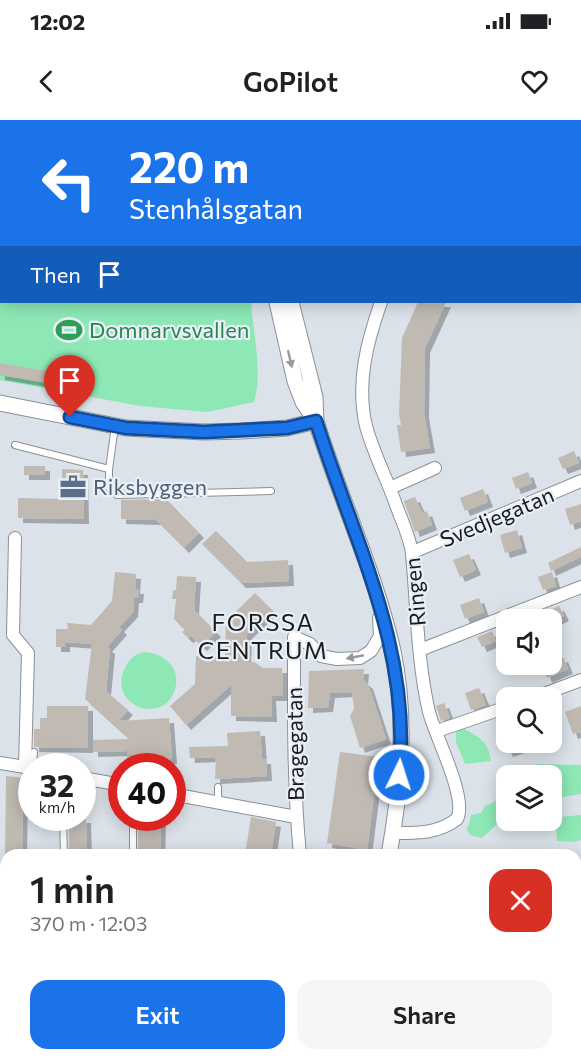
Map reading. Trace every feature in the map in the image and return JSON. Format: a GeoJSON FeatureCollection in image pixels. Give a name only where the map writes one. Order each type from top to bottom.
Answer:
{"type":"FeatureCollection","features":[{"type":"Feature","properties":{"kind":"street"},"geometry":{"type":"LineString","coordinates":[[277,303],[295,381],[303,402],[316,421],[376,592],[393,653],[401,716],[401,756],[390,849]]}},
{"type":"Feature","properties":{"kind":"street"},"geometry":{"type":"LineString","coordinates":[[291,303],[315,397],[316,421]]}},
{"type":"Feature","properties":{"kind":"street","name":"Ringen"},"geometry":{"type":"LineString","coordinates":[[381,303],[368,341],[362,393],[366,426],[412,552],[424,690],[430,716],[460,801],[460,814],[457,819],[441,829],[422,833],[393,833]]}},
{"type":"Feature","properties":{"kind":"street"},"geometry":{"type":"LineString","coordinates":[[0,403],[116,426],[204,432],[287,428],[316,421]]}},
{"type":"Feature","properties":{"kind":"street"},"geometry":{"type":"LineString","coordinates":[[390,488],[435,468]]}},
{"type":"Feature","properties":{"kind":"street","name":"Svedjegatan"},"geometry":{"type":"LineString","coordinates":[[412,552],[581,481]]}},
{"type":"Feature","properties":{"kind":"street"},"geometry":{"type":"LineString","coordinates":[[15,538],[14,635],[28,653],[30,753]]}},
{"type":"Feature","properties":{"kind":"street"},"geometry":{"type":"LineString","coordinates":[[420,650],[581,587]]}},
{"type":"Feature","properties":{"kind":"street","name":"Bragegatan"},"geometry":{"type":"LineString","coordinates":[[299,849],[296,817],[294,637],[310,645],[321,656],[338,659],[360,658],[371,651],[381,636],[376,592]]}},
{"type":"Feature","properties":{"kind":"street"},"geometry":{"type":"LineString","coordinates":[[562,687],[581,680]]}},
{"type":"Feature","properties":{"kind":"street"},"geometry":{"type":"LineString","coordinates":[[437,732],[496,711]]}},
{"type":"Feature","properties":{"kind":"street"},"geometry":{"type":"LineString","coordinates":[[0,763],[18,765]]}},
{"type":"Feature","properties":{"kind":"street"},"geometry":{"type":"LineString","coordinates":[[186,797],[296,817]]}},
{"type":"Feature","properties":{"kind":"lane"},"geometry":{"type":"LineString","coordinates":[[116,426],[109,468],[109,488],[117,495],[271,491]]}},
{"type":"Feature","properties":{"kind":"lane"},"geometry":{"type":"LineString","coordinates":[[15,445],[109,468]]}},
{"type":"Feature","properties":{"kind":"lane"},"geometry":{"type":"LineString","coordinates":[[218,787],[218,803]]}},
{"type":"Feature","properties":{"kind":"lane"},"geometry":{"type":"LineString","coordinates":[[63,831],[64,849]]}},
{"type":"Feature","properties":{"kind":"lane"},"geometry":{"type":"LineString","coordinates":[[133,831],[133,849]]}},
{"type":"Feature","properties":{"kind":"green space"},"geometry":{"type":"Polygon","coordinates":[[[0,303],[251,303],[258,366],[254,402],[207,412],[140,406],[0,380],[0,303]]]}},
{"type":"Feature","properties":{"kind":"green space"},"geometry":{"type":"Polygon","coordinates":[[[144,652],[159,655],[165,659],[176,676],[174,692],[167,702],[158,708],[147,709],[137,706],[128,700],[123,691],[121,679],[126,666],[134,657],[144,652]]]}},
{"type":"Feature","properties":{"kind":"green space"},"geometry":{"type":"Polygon","coordinates":[[[460,727],[485,744],[491,761],[465,764],[456,742],[456,732],[460,727]]]}},
{"type":"Feature","properties":{"kind":"green space"},"geometry":{"type":"Polygon","coordinates":[[[537,764],[581,765],[581,794],[562,798],[562,765],[537,764]]]}},
{"type":"Feature","properties":{"kind":"green space"},"geometry":{"type":"Polygon","coordinates":[[[496,800],[496,825],[482,838],[470,835],[466,828],[471,815],[481,813],[485,806],[496,800]]]}},
{"type":"Feature","properties":{"kind":"green space"},"geometry":{"type":"Polygon","coordinates":[[[581,815],[581,840],[557,841],[556,831],[562,831],[562,817],[581,815]]]}},
{"type":"Feature","properties":{"kind":"building"},"geometry":{"type":"Polygon","coordinates":[[[418,303],[446,303],[425,348],[424,413],[430,448],[401,452],[397,425],[401,425],[399,414],[402,338],[418,303]]]}},
{"type":"Feature","properties":{"kind":"building"},"geometry":{"type":"Polygon","coordinates":[[[0,363],[85,378],[83,389],[0,375],[0,363]]]}},
{"type":"Feature","properties":{"kind":"building"},"geometry":{"type":"Polygon","coordinates":[[[574,451],[579,463],[563,469],[558,458],[574,451]]]}},
{"type":"Feature","properties":{"kind":"building"},"geometry":{"type":"Polygon","coordinates":[[[24,466],[45,466],[45,475],[24,475],[24,466]]]}},
{"type":"Feature","properties":{"kind":"building","name":"Riksbyggen"},"geometry":{"type":"Polygon","coordinates":[[[62,469],[83,470],[84,519],[18,518],[18,498],[62,499],[62,469]]]}},
{"type":"Feature","properties":{"kind":"building"},"geometry":{"type":"Polygon","coordinates":[[[528,472],[532,483],[516,489],[512,478],[528,472]]]}},
{"type":"Feature","properties":{"kind":"building"},"geometry":{"type":"Polygon","coordinates":[[[483,489],[488,502],[465,511],[460,498],[483,489]]]}},
{"type":"Feature","properties":{"kind":"building"},"geometry":{"type":"Polygon","coordinates":[[[415,497],[422,513],[427,511],[432,525],[415,532],[404,501],[415,497]]]}},
{"type":"Feature","properties":{"kind":"building"},"geometry":{"type":"Polygon","coordinates":[[[166,499],[199,533],[184,548],[156,520],[121,519],[121,500],[166,499]]]}},
{"type":"Feature","properties":{"kind":"building"},"geometry":{"type":"Polygon","coordinates":[[[581,504],[581,521],[570,525],[565,509],[581,504]]]}},
{"type":"Feature","properties":{"kind":"building"},"geometry":{"type":"Polygon","coordinates":[[[517,530],[522,548],[505,553],[500,535],[517,530]]]}},
{"type":"Feature","properties":{"kind":"building"},"geometry":{"type":"Polygon","coordinates":[[[216,531],[247,562],[288,560],[289,581],[241,583],[202,544],[216,531]]]}},
{"type":"Feature","properties":{"kind":"building"},"geometry":{"type":"Polygon","coordinates":[[[581,547],[581,557],[551,571],[548,563],[581,547]]]}},
{"type":"Feature","properties":{"kind":"building"},"geometry":{"type":"Polygon","coordinates":[[[469,554],[476,570],[460,577],[453,560],[469,554]]]}},
{"type":"Feature","properties":{"kind":"building"},"geometry":{"type":"Polygon","coordinates":[[[115,572],[136,574],[135,589],[139,589],[138,598],[134,598],[133,612],[119,627],[122,630],[107,647],[110,649],[106,691],[128,710],[118,721],[169,718],[172,753],[93,752],[93,740],[129,739],[85,699],[92,644],[65,642],[65,647],[56,647],[56,629],[68,629],[67,623],[91,625],[112,601],[115,572]]]}},
{"type":"Feature","properties":{"kind":"building"},"geometry":{"type":"Polygon","coordinates":[[[552,572],[556,586],[543,590],[538,577],[552,572]]]}},
{"type":"Feature","properties":{"kind":"building"},"geometry":{"type":"Polygon","coordinates":[[[177,576],[196,577],[194,610],[216,632],[202,646],[191,636],[188,638],[182,632],[185,630],[174,619],[176,599],[172,599],[173,590],[176,590],[177,576]]]}},
{"type":"Feature","properties":{"kind":"building"},"geometry":{"type":"Polygon","coordinates":[[[255,593],[272,610],[247,634],[246,662],[254,662],[263,668],[282,668],[283,696],[271,696],[272,717],[231,716],[231,685],[186,725],[170,706],[195,684],[196,656],[225,657],[226,621],[255,593]]]}},
{"type":"Feature","properties":{"kind":"building"},"geometry":{"type":"Polygon","coordinates":[[[479,598],[484,612],[465,619],[460,605],[479,598]]]}},
{"type":"Feature","properties":{"kind":"building"},"geometry":{"type":"Polygon","coordinates":[[[492,631],[496,641],[482,647],[477,637],[492,631]]]}},
{"type":"Feature","properties":{"kind":"building"},"geometry":{"type":"Polygon","coordinates":[[[562,657],[568,669],[562,672],[562,657]]]}},
{"type":"Feature","properties":{"kind":"building"},"geometry":{"type":"Polygon","coordinates":[[[364,669],[363,680],[368,684],[386,739],[360,748],[350,716],[354,709],[352,692],[330,693],[328,707],[308,708],[309,671],[364,669]]]}},
{"type":"Feature","properties":{"kind":"building"},"geometry":{"type":"Polygon","coordinates":[[[479,688],[486,705],[471,710],[465,693],[479,688]]]}},
{"type":"Feature","properties":{"kind":"building"},"geometry":{"type":"Polygon","coordinates":[[[444,703],[450,718],[441,721],[436,706],[444,703]]]}},
{"type":"Feature","properties":{"kind":"building"},"geometry":{"type":"Polygon","coordinates":[[[47,706],[88,706],[88,748],[34,747],[34,729],[40,729],[40,718],[47,718],[47,706]]]}},
{"type":"Feature","properties":{"kind":"building"},"geometry":{"type":"Polygon","coordinates":[[[581,706],[581,732],[573,734],[565,712],[581,706]]]}},
{"type":"Feature","properties":{"kind":"building"},"geometry":{"type":"Polygon","coordinates":[[[260,731],[262,759],[266,759],[267,776],[215,779],[216,757],[190,758],[189,747],[228,746],[227,733],[260,731]]]}},
{"type":"Feature","properties":{"kind":"building"},"geometry":{"type":"Polygon","coordinates":[[[340,752],[379,757],[367,849],[327,843],[340,752]]]}},
{"type":"Feature","properties":{"kind":"building"},"geometry":{"type":"Polygon","coordinates":[[[6,776],[18,777],[18,831],[22,831],[22,849],[5,849],[6,776]]]}},
{"type":"Feature","properties":{"kind":"building"},"geometry":{"type":"Polygon","coordinates":[[[251,817],[276,822],[272,849],[246,849],[251,817]]]}},
{"type":"Feature","properties":{"kind":"building"},"geometry":{"type":"Polygon","coordinates":[[[69,831],[86,831],[87,849],[69,849],[69,831]]]}},
{"type":"Feature","properties":{"kind":"building"},"geometry":{"type":"Polygon","coordinates":[[[138,831],[161,831],[160,849],[138,849],[138,831]]]}},
{"type":"Feature","properties":{"kind":"place","name":"Domnarvsvallen"},"geometry":{"type":"Point","coordinates":[69,330]}},
{"type":"Feature","properties":{"kind":"place","name":"Riksbyggen"},"geometry":{"type":"Point","coordinates":[73,487]}},
{"type":"Feature","properties":{"kind":"district","name":"FORSSA CENTRUM"},"geometry":{"type":"Point","coordinates":[263,637]}},
{"type":"Feature","properties":{"kind":"route"},"geometry":{"type":"LineString","coordinates":[[70,417],[126,428],[204,432],[287,428],[316,421],[376,592],[393,653],[401,716],[399,775]]}}]}
